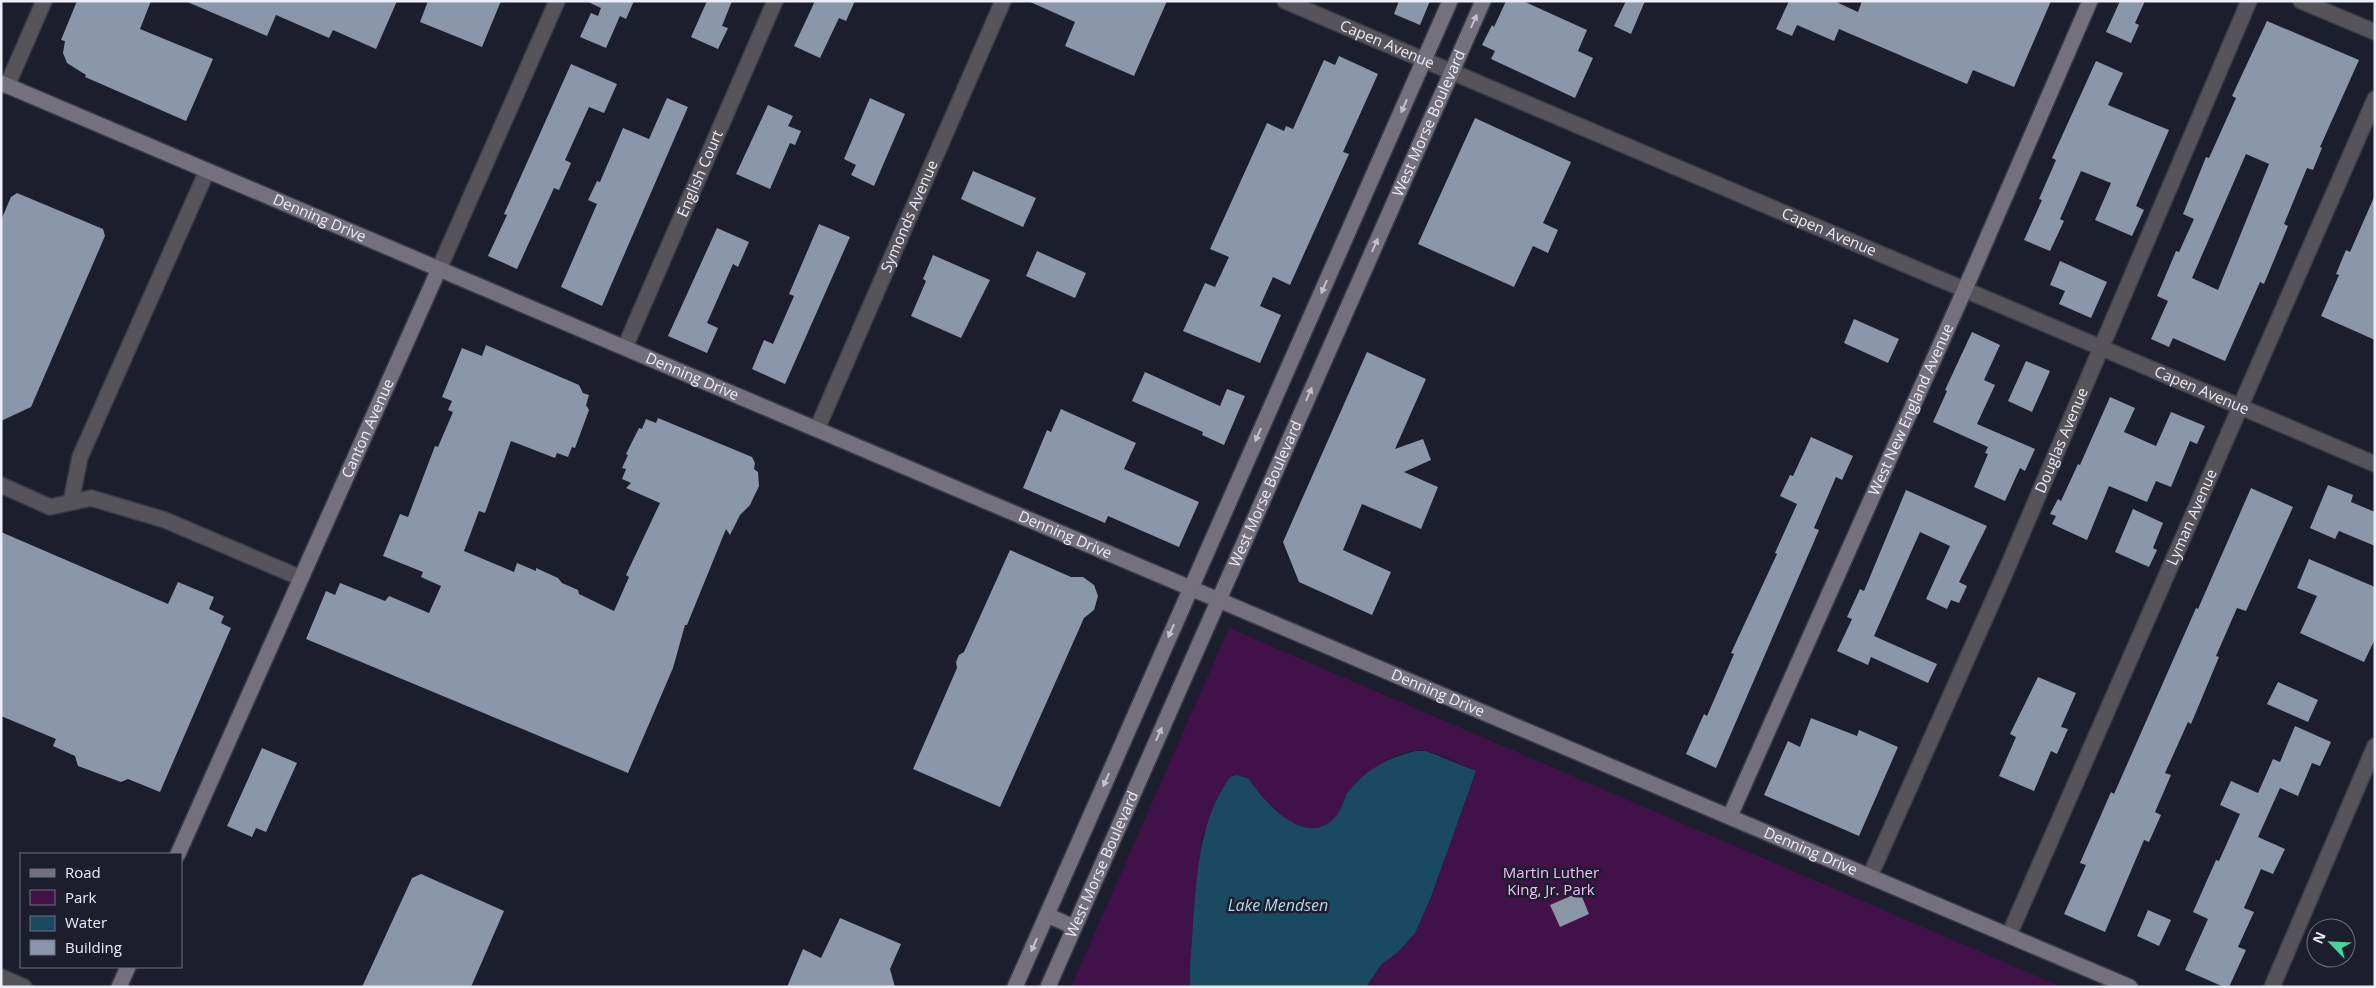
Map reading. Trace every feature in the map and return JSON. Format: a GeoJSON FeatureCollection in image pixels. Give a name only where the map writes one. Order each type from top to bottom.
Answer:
{"type":"FeatureCollection","features":[{"type":"Feature","properties":{"kind":"street"},"geometry":{"type":"LineString","coordinates":[[4,84],[44,1]]}},
{"type":"Feature","properties":{"kind":"street","name":"Canton Avenue"},"geometry":{"type":"LineString","coordinates":[[178,853],[557,1]]}},
{"type":"Feature","properties":{"kind":"street","name":"English Court"},"geometry":{"type":"LineString","coordinates":[[625,347],[775,1]]}},
{"type":"Feature","properties":{"kind":"street","name":"Symonds Avenue"},"geometry":{"type":"LineString","coordinates":[[817,429],[1003,1]]}},
{"type":"Feature","properties":{"kind":"street","name":"Capen Avenue"},"geometry":{"type":"LineString","coordinates":[[1285,1],[2102,346],[2375,464]]}},
{"type":"Feature","properties":{"kind":"street","name":"West Morse Boulevard"},"geometry":{"type":"LineString","coordinates":[[1015,987],[1450,1]]}},
{"type":"Feature","properties":{"kind":"street","name":"West Morse Boulevard"},"geometry":{"type":"LineString","coordinates":[[1048,987],[1483,1]]}},
{"type":"Feature","properties":{"kind":"street","name":"West New England Avenue"},"geometry":{"type":"LineString","coordinates":[[1730,816],[1965,289],[2090,1]]}},
{"type":"Feature","properties":{"kind":"street","name":"Douglas Avenue"},"geometry":{"type":"LineString","coordinates":[[1870,876],[2003,578],[2249,1]]}},
{"type":"Feature","properties":{"kind":"street"},"geometry":{"type":"LineString","coordinates":[[2301,1],[2375,32]]}},
{"type":"Feature","properties":{"kind":"street","name":"Denning Drive"},"geometry":{"type":"LineString","coordinates":[[4,84],[2130,987]]}},
{"type":"Feature","properties":{"kind":"street","name":"Lyman Avenue"},"geometry":{"type":"LineString","coordinates":[[2009,935],[2375,99]]}},
{"type":"Feature","properties":{"kind":"street"},"geometry":{"type":"LineString","coordinates":[[71,502],[80,457],[207,171]]}},
{"type":"Feature","properties":{"kind":"street"},"geometry":{"type":"LineString","coordinates":[[1,485],[50,507],[92,498],[174,523],[301,578]]}},
{"type":"Feature","properties":{"kind":"street"},"geometry":{"type":"LineString","coordinates":[[2272,987],[2375,746]]}},
{"type":"Feature","properties":{"kind":"street"},"geometry":{"type":"LineString","coordinates":[[1047,915],[1074,927]]}},
{"type":"Feature","properties":{"kind":"street"},"geometry":{"type":"LineString","coordinates":[[119,987],[128,968]]}},
{"type":"Feature","properties":{"kind":"street"},"geometry":{"type":"LineString","coordinates":[[1,977],[24,987]]}},
{"type":"Feature","properties":{"kind":"green space","name":"Martin Luther King, Jr. Park"},"geometry":{"type":"Polygon","coordinates":[[[1229,628],[2062,987],[1366,987],[1381,965],[1399,951],[1415,933],[1431,897],[1476,772],[1439,755],[1417,750],[1395,756],[1373,769],[1348,792],[1336,816],[1325,825],[1313,828],[1300,826],[1276,811],[1249,779],[1222,788],[1202,838],[1190,987],[1071,987],[1229,628]]]}},
{"type":"Feature","properties":{"kind":"water","name":"Lake Mendsen"},"geometry":{"type":"Polygon","coordinates":[[[1415,751],[1426,751],[1476,771],[1431,897],[1415,933],[1399,951],[1381,965],[1366,987],[1190,987],[1194,906],[1201,848],[1212,811],[1230,777],[1237,775],[1249,779],[1276,811],[1300,826],[1313,828],[1325,825],[1336,816],[1341,809],[1346,795],[1373,768],[1386,761],[1415,751]]]}},
{"type":"Feature","properties":{"kind":"building"},"geometry":{"type":"Polygon","coordinates":[[[77,1],[151,1],[140,29],[213,59],[186,121],[85,77],[86,75],[67,63],[63,53],[65,41],[61,40],[77,1]]]}},
{"type":"Feature","properties":{"kind":"building"},"geometry":{"type":"Polygon","coordinates":[[[185,1],[397,1],[376,49],[333,30],[329,38],[276,15],[267,36],[185,1]]]}},
{"type":"Feature","properties":{"kind":"building"},"geometry":{"type":"Polygon","coordinates":[[[428,1],[501,1],[482,47],[420,22],[428,1]]]}},
{"type":"Feature","properties":{"kind":"building"},"geometry":{"type":"Polygon","coordinates":[[[586,1],[634,1],[626,19],[620,16],[606,48],[580,37],[591,13],[598,16],[601,8],[586,1]]]}},
{"type":"Feature","properties":{"kind":"building"},"geometry":{"type":"Polygon","coordinates":[[[707,1],[732,1],[722,26],[728,28],[718,49],[691,37],[707,1]]]}},
{"type":"Feature","properties":{"kind":"building"},"geometry":{"type":"Polygon","coordinates":[[[815,1],[855,1],[846,21],[839,18],[820,58],[794,46],[815,1]]]}},
{"type":"Feature","properties":{"kind":"building"},"geometry":{"type":"Polygon","coordinates":[[[1028,1],[1167,1],[1134,76],[1065,46],[1075,22],[1028,1]]]}},
{"type":"Feature","properties":{"kind":"building"},"geometry":{"type":"Polygon","coordinates":[[[1399,1],[1430,1],[1420,25],[1394,14],[1399,1]]]}},
{"type":"Feature","properties":{"kind":"building"},"geometry":{"type":"Polygon","coordinates":[[[1506,1],[1523,1],[1587,30],[1578,51],[1593,58],[1575,98],[1491,59],[1495,51],[1482,45],[1492,25],[1494,27],[1506,1]]]}},
{"type":"Feature","properties":{"kind":"building"},"geometry":{"type":"Polygon","coordinates":[[[1626,1],[1645,1],[1631,34],[1614,26],[1626,1]]]}},
{"type":"Feature","properties":{"kind":"building"},"geometry":{"type":"Polygon","coordinates":[[[1789,1],[1834,1],[1858,12],[1862,1],[2051,1],[2014,87],[1973,70],[1967,84],[1839,29],[1834,41],[1797,25],[1792,36],[1776,29],[1789,1]]]}},
{"type":"Feature","properties":{"kind":"building"},"geometry":{"type":"Polygon","coordinates":[[[2120,1],[2145,1],[2135,23],[2139,25],[2131,43],[2106,32],[2120,1]]]}},
{"type":"Feature","properties":{"kind":"building"},"geometry":{"type":"Polygon","coordinates":[[[2267,21],[2359,60],[2320,147],[2322,148],[2313,170],[2307,168],[2284,224],[2288,226],[2264,284],[2260,282],[2225,361],[2173,338],[2169,347],[2151,339],[2168,301],[2157,296],[2176,251],[2179,252],[2194,219],[2183,214],[2206,157],[2209,158],[2236,98],[2232,96],[2267,21]],[[2246,154],[2192,278],[2218,290],[2269,164],[2246,154]]]}},
{"type":"Feature","properties":{"kind":"building"},"geometry":{"type":"Polygon","coordinates":[[[1339,56],[1378,74],[1343,152],[1349,154],[1290,285],[1273,277],[1260,306],[1281,315],[1260,363],[1183,331],[1205,283],[1215,287],[1229,257],[1210,249],[1267,123],[1284,131],[1286,126],[1293,129],[1324,60],[1335,65],[1339,56]]]}},
{"type":"Feature","properties":{"kind":"building"},"geometry":{"type":"Polygon","coordinates":[[[2096,61],[2123,73],[2108,105],[2169,130],[2136,206],[2144,210],[2132,236],[2095,220],[2111,183],[2081,171],[2060,219],[2064,221],[2050,251],[2024,240],[2042,200],[2039,199],[2056,160],[2052,158],[2096,61]]]}},
{"type":"Feature","properties":{"kind":"building"},"geometry":{"type":"Polygon","coordinates":[[[571,64],[617,84],[604,113],[589,107],[565,160],[571,163],[559,190],[554,188],[517,269],[488,256],[507,215],[504,214],[571,64]]]}},
{"type":"Feature","properties":{"kind":"building"},"geometry":{"type":"Polygon","coordinates":[[[667,98],[688,107],[602,306],[561,287],[597,204],[588,200],[597,181],[600,182],[623,128],[649,139],[667,98]]]}},
{"type":"Feature","properties":{"kind":"building"},"geometry":{"type":"Polygon","coordinates":[[[870,98],[905,114],[874,186],[851,175],[856,165],[844,159],[870,98]]]}},
{"type":"Feature","properties":{"kind":"building"},"geometry":{"type":"Polygon","coordinates":[[[768,105],[793,116],[788,126],[801,131],[795,145],[790,143],[770,189],[736,174],[768,105]]]}},
{"type":"Feature","properties":{"kind":"building"},"geometry":{"type":"Polygon","coordinates":[[[1475,118],[1571,162],[1543,223],[1558,230],[1548,253],[1533,246],[1514,287],[1418,244],[1475,118]]]}},
{"type":"Feature","properties":{"kind":"building"},"geometry":{"type":"Polygon","coordinates":[[[973,171],[1036,198],[1023,227],[961,199],[973,171]]]}},
{"type":"Feature","properties":{"kind":"building"},"geometry":{"type":"Polygon","coordinates":[[[17,193],[103,229],[105,236],[31,407],[1,421],[1,220],[11,197],[17,193]]]}},
{"type":"Feature","properties":{"kind":"building"},"geometry":{"type":"Polygon","coordinates":[[[2375,195],[2375,340],[2321,316],[2339,275],[2336,274],[2346,250],[2350,252],[2375,195]]]}},
{"type":"Feature","properties":{"kind":"building"},"geometry":{"type":"Polygon","coordinates":[[[819,224],[850,237],[785,384],[752,369],[764,340],[773,344],[794,296],[789,294],[819,224]]]}},
{"type":"Feature","properties":{"kind":"building"},"geometry":{"type":"Polygon","coordinates":[[[717,228],[749,242],[738,267],[733,264],[707,323],[718,328],[707,353],[668,336],[717,228]]]}},
{"type":"Feature","properties":{"kind":"building"},"geometry":{"type":"Polygon","coordinates":[[[1037,251],[1086,273],[1075,298],[1026,276],[1037,251]]]}},
{"type":"Feature","properties":{"kind":"building"},"geometry":{"type":"Polygon","coordinates":[[[933,255],[990,280],[961,338],[911,316],[926,281],[923,279],[933,255]]]}},
{"type":"Feature","properties":{"kind":"building"},"geometry":{"type":"Polygon","coordinates":[[[2060,261],[2107,282],[2091,318],[2059,304],[2065,291],[2050,285],[2060,261]]]}},
{"type":"Feature","properties":{"kind":"building"},"geometry":{"type":"Polygon","coordinates":[[[1854,319],[1899,339],[1888,363],[1844,343],[1854,319]]]}},
{"type":"Feature","properties":{"kind":"building"},"geometry":{"type":"Polygon","coordinates":[[[1972,332],[2000,345],[1984,380],[1995,385],[1977,424],[2035,449],[2025,471],[2020,468],[2005,501],[1974,487],[1988,454],[1985,453],[1988,447],[1933,422],[1947,391],[1945,390],[1972,332]]]}},
{"type":"Feature","properties":{"kind":"building"},"geometry":{"type":"Polygon","coordinates":[[[486,345],[579,385],[583,393],[589,395],[586,405],[589,410],[575,448],[572,447],[568,457],[557,453],[555,458],[511,441],[485,513],[479,511],[464,551],[514,572],[517,563],[536,571],[536,568],[578,590],[579,594],[614,611],[629,577],[626,575],[660,503],[626,488],[631,483],[622,479],[626,469],[622,468],[628,455],[626,454],[639,428],[642,429],[646,419],[656,423],[658,418],[752,457],[755,463],[754,469],[758,472],[759,486],[750,505],[740,515],[730,535],[726,529],[687,625],[685,625],[673,668],[628,773],[306,639],[326,591],[335,595],[340,583],[385,601],[389,596],[429,613],[441,586],[421,577],[423,572],[383,556],[400,514],[408,517],[435,446],[438,447],[453,412],[448,410],[452,401],[442,397],[462,348],[482,356],[486,345]]]}},
{"type":"Feature","properties":{"kind":"building"},"geometry":{"type":"Polygon","coordinates":[[[1367,352],[1426,379],[1395,449],[1423,439],[1431,460],[1404,472],[1438,487],[1421,529],[1362,504],[1343,550],[1391,572],[1372,615],[1299,582],[1283,542],[1367,352]]]}},
{"type":"Feature","properties":{"kind":"building"},"geometry":{"type":"Polygon","coordinates":[[[2026,361],[2050,371],[2032,412],[2008,401],[2026,361]]]}},
{"type":"Feature","properties":{"kind":"building"},"geometry":{"type":"Polygon","coordinates":[[[1145,372],[1220,406],[1227,389],[1245,396],[1224,445],[1202,435],[1203,432],[1132,401],[1145,372]]]}},
{"type":"Feature","properties":{"kind":"building"},"geometry":{"type":"Polygon","coordinates":[[[2110,397],[2135,408],[2124,432],[2156,446],[2171,412],[2205,426],[2197,444],[2190,441],[2171,487],[2156,481],[2147,502],[2109,486],[2087,540],[2052,524],[2056,516],[2050,514],[2058,499],[2061,501],[2078,464],[2080,465],[2110,397]]]}},
{"type":"Feature","properties":{"kind":"building"},"geometry":{"type":"Polygon","coordinates":[[[1061,409],[1136,443],[1124,469],[1199,502],[1179,547],[1108,516],[1105,523],[1023,488],[1047,430],[1051,432],[1061,409]]]}},
{"type":"Feature","properties":{"kind":"building"},"geometry":{"type":"Polygon","coordinates":[[[1811,437],[1853,456],[1842,480],[1836,477],[1814,528],[1819,530],[1716,768],[1686,754],[1704,714],[1707,716],[1734,654],[1731,653],[1777,554],[1775,553],[1797,504],[1780,496],[1790,475],[1793,476],[1811,437]]]}},
{"type":"Feature","properties":{"kind":"building"},"geometry":{"type":"Polygon","coordinates":[[[2328,485],[2353,495],[2351,502],[2375,512],[2375,546],[2339,531],[2335,539],[2310,528],[2328,485]]]}},
{"type":"Feature","properties":{"kind":"building"},"geometry":{"type":"Polygon","coordinates":[[[2251,488],[2293,507],[2246,611],[2237,608],[2216,656],[2219,657],[2191,724],[2188,722],[2165,773],[2171,775],[2155,812],[2161,815],[2149,842],[2144,840],[2105,932],[2064,914],[2086,865],[2080,863],[2111,792],[2114,794],[2251,488]]]}},
{"type":"Feature","properties":{"kind":"building"},"geometry":{"type":"Polygon","coordinates":[[[1906,490],[1987,526],[1959,582],[1967,586],[1959,603],[1951,600],[1947,609],[1926,599],[1950,546],[1920,532],[1874,636],[1937,664],[1928,683],[1871,657],[1868,665],[1837,651],[1852,619],[1847,617],[1860,589],[1864,591],[1906,490]]]}},
{"type":"Feature","properties":{"kind":"building"},"geometry":{"type":"Polygon","coordinates":[[[2133,509],[2163,523],[2153,548],[2157,550],[2149,567],[2115,552],[2133,509]]]}},
{"type":"Feature","properties":{"kind":"building"},"geometry":{"type":"Polygon","coordinates":[[[1,532],[168,604],[178,582],[214,597],[209,609],[224,616],[221,623],[231,628],[160,792],[128,779],[121,782],[78,766],[75,756],[53,746],[56,739],[1,716],[1,532]]]}},
{"type":"Feature","properties":{"kind":"building"},"geometry":{"type":"Polygon","coordinates":[[[1010,550],[1071,577],[1083,577],[1094,585],[1098,596],[1094,610],[1084,618],[1000,807],[913,769],[957,668],[956,662],[959,655],[964,652],[1010,550]]]}},
{"type":"Feature","properties":{"kind":"building"},"geometry":{"type":"Polygon","coordinates":[[[2309,559],[2375,587],[2375,639],[2364,662],[2300,633],[2317,596],[2297,588],[2309,559]]]}},
{"type":"Feature","properties":{"kind":"building"},"geometry":{"type":"Polygon","coordinates":[[[2038,677],[2076,693],[2061,727],[2068,729],[2057,754],[2051,751],[2034,791],[1999,776],[2016,737],[2010,734],[2038,677]]]}},
{"type":"Feature","properties":{"kind":"building"},"geometry":{"type":"Polygon","coordinates":[[[2278,682],[2318,700],[2308,722],[2267,704],[2278,682]]]}},
{"type":"Feature","properties":{"kind":"building"},"geometry":{"type":"Polygon","coordinates":[[[1811,718],[1857,736],[1859,730],[1898,747],[1859,836],[1764,795],[1788,741],[1800,747],[1811,718]]]}},
{"type":"Feature","properties":{"kind":"building"},"geometry":{"type":"Polygon","coordinates":[[[2295,726],[2331,742],[2320,766],[2312,763],[2298,796],[2280,788],[2258,837],[2285,849],[2273,874],[2261,869],[2244,908],[2254,912],[2238,947],[2246,950],[2229,987],[2224,987],[2185,970],[2208,919],[2193,912],[2216,860],[2219,861],[2240,814],[2220,805],[2231,781],[2258,793],[2273,759],[2280,762],[2295,726]]]}},
{"type":"Feature","properties":{"kind":"building"},"geometry":{"type":"Polygon","coordinates":[[[262,748],[297,763],[266,832],[256,828],[252,837],[227,826],[262,748]]]}},
{"type":"Feature","properties":{"kind":"building"},"geometry":{"type":"Polygon","coordinates":[[[421,874],[504,911],[471,987],[362,987],[412,878],[421,874]]]}},
{"type":"Feature","properties":{"kind":"building"},"geometry":{"type":"Polygon","coordinates":[[[1580,892],[1589,914],[1560,927],[1550,905],[1580,892]]]}},
{"type":"Feature","properties":{"kind":"building"},"geometry":{"type":"Polygon","coordinates":[[[2148,910],[2171,920],[2159,946],[2137,936],[2148,910]]]}},
{"type":"Feature","properties":{"kind":"building"},"geometry":{"type":"Polygon","coordinates":[[[840,918],[901,944],[890,969],[895,987],[787,987],[803,949],[821,958],[840,918]]]}}]}
